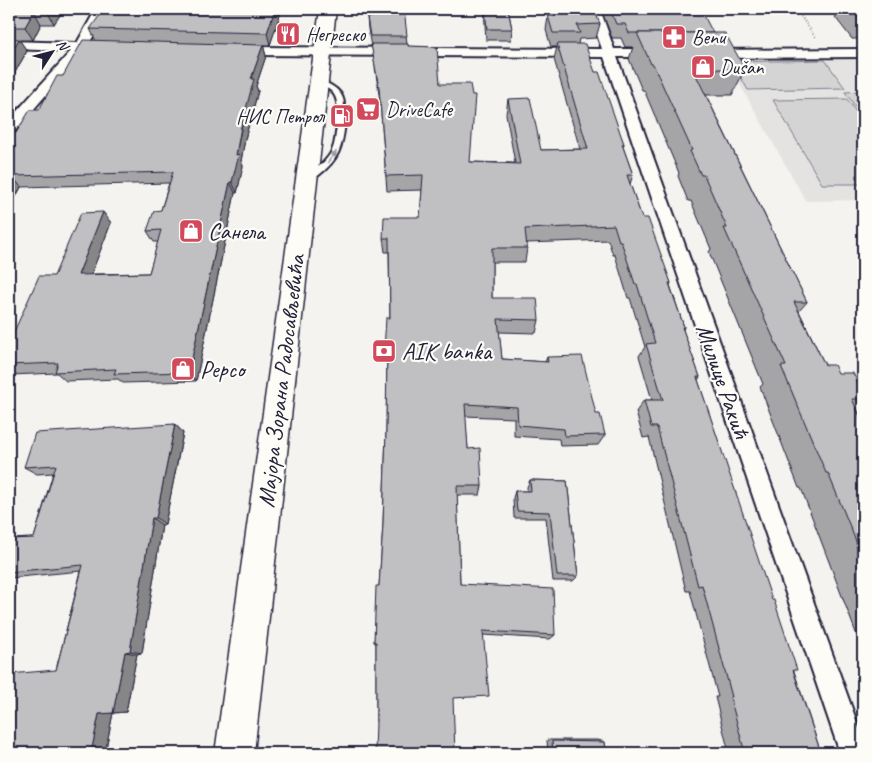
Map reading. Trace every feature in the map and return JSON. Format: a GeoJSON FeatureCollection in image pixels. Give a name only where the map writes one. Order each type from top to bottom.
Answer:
{"type":"FeatureCollection","features":[{"type":"Feature","properties":{"kind":"main road","name":"Мајора Зорана Радосављевића"},"geometry":{"type":"LineString","coordinates":[[234,753],[328,9]]}},
{"type":"Feature","properties":{"kind":"street"},"geometry":{"type":"LineString","coordinates":[[9,129],[81,47],[102,9]]}},
{"type":"Feature","properties":{"kind":"street","name":"Милице Ракић"},"geometry":{"type":"LineString","coordinates":[[594,9],[608,54],[854,753]]}},
{"type":"Feature","properties":{"kind":"street"},"geometry":{"type":"LineString","coordinates":[[9,45],[123,48]]}},
{"type":"Feature","properties":{"kind":"street"},"geometry":{"type":"LineString","coordinates":[[228,51],[670,54]]}},
{"type":"Feature","properties":{"kind":"street"},"geometry":{"type":"LineString","coordinates":[[699,54],[863,53]]}},
{"type":"Feature","properties":{"kind":"lane"},"geometry":{"type":"LineString","coordinates":[[318,82],[338,93],[341,97],[341,111]]}},
{"type":"Feature","properties":{"kind":"lane"},"geometry":{"type":"LineString","coordinates":[[306,181],[329,163],[338,151],[341,123]]}},
{"type":"Feature","properties":{"kind":"path"},"geometry":{"type":"LineString","coordinates":[[796,9],[826,54]]}},
{"type":"Feature","properties":{"kind":"shaded area"},"geometry":{"type":"Polygon","coordinates":[[[863,59],[863,200],[806,201],[726,60],[863,59]]]}},
{"type":"Feature","properties":{"kind":"shaded area"},"geometry":{"type":"Polygon","coordinates":[[[825,60],[845,88],[748,90],[732,62],[825,60]]]}},
{"type":"Feature","properties":{"kind":"shaded area"},"geometry":{"type":"Polygon","coordinates":[[[863,91],[863,117],[845,92],[863,91]]]}},
{"type":"Feature","properties":{"kind":"shaded area"},"geometry":{"type":"Polygon","coordinates":[[[847,99],[863,122],[863,184],[822,184],[773,100],[847,99]]]}},
{"type":"Feature","properties":{"kind":"building"},"geometry":{"type":"Polygon","coordinates":[[[9,9],[49,9],[47,11],[34,11],[25,27],[9,27],[9,9]]]}},
{"type":"Feature","properties":{"kind":"building"},"geometry":{"type":"Polygon","coordinates":[[[104,9],[275,9],[267,33],[90,29],[104,9]]]}},
{"type":"Feature","properties":{"kind":"building"},"geometry":{"type":"Polygon","coordinates":[[[372,9],[404,9],[407,36],[370,36],[367,17],[372,17],[372,9]]]}},
{"type":"Feature","properties":{"kind":"building"},"geometry":{"type":"Polygon","coordinates":[[[485,9],[508,9],[512,29],[487,29],[485,9]]]}},
{"type":"Feature","properties":{"kind":"building"},"geometry":{"type":"Polygon","coordinates":[[[552,9],[594,9],[600,24],[577,25],[580,33],[553,33],[548,16],[554,16],[552,9]]]}},
{"type":"Feature","properties":{"kind":"building"},"geometry":{"type":"Polygon","coordinates":[[[610,9],[653,9],[654,11],[701,10],[713,33],[629,33],[625,24],[616,24],[610,9]]]}},
{"type":"Feature","properties":{"kind":"building"},"geometry":{"type":"Polygon","coordinates":[[[850,9],[863,9],[863,23],[862,23],[850,9]]]}},
{"type":"Feature","properties":{"kind":"building"},"geometry":{"type":"Polygon","coordinates":[[[637,33],[725,33],[745,69],[693,69],[807,302],[794,302],[825,365],[834,365],[838,373],[853,373],[863,393],[863,399],[852,399],[863,423],[863,558],[781,366],[786,366],[724,228],[727,228],[704,175],[701,175],[690,151],[692,150],[653,64],[651,64],[637,33]]]}},
{"type":"Feature","properties":{"kind":"building"},"geometry":{"type":"Polygon","coordinates":[[[9,38],[19,39],[9,56],[9,38]]]}},
{"type":"Feature","properties":{"kind":"building"},"geometry":{"type":"Polygon","coordinates":[[[83,40],[263,45],[251,79],[254,79],[241,127],[236,155],[239,154],[232,182],[230,182],[189,372],[114,374],[116,369],[55,372],[58,363],[9,365],[9,343],[39,276],[54,276],[81,213],[103,212],[78,275],[149,273],[161,230],[147,231],[154,211],[161,210],[173,172],[12,176],[9,181],[9,133],[16,133],[30,110],[39,110],[57,76],[63,76],[83,40]]]}},
{"type":"Feature","properties":{"kind":"building"},"geometry":{"type":"Polygon","coordinates":[[[371,44],[408,44],[408,46],[437,47],[440,84],[470,84],[472,95],[475,95],[470,162],[520,164],[508,99],[530,98],[541,150],[588,149],[557,44],[585,44],[595,72],[599,72],[624,144],[622,144],[633,175],[627,175],[642,218],[648,218],[671,283],[669,283],[684,327],[682,327],[700,377],[697,377],[772,600],[774,600],[797,670],[793,670],[821,753],[745,753],[702,585],[698,586],[657,427],[651,427],[644,400],[663,400],[646,344],[655,343],[637,284],[635,284],[614,225],[525,229],[527,248],[492,248],[492,298],[537,298],[539,320],[498,319],[502,359],[548,362],[547,357],[582,356],[596,414],[600,414],[605,435],[565,436],[564,429],[518,425],[517,407],[465,404],[468,449],[480,448],[482,486],[457,486],[460,584],[553,589],[555,635],[483,631],[489,696],[453,698],[455,753],[375,753],[376,642],[374,642],[376,586],[379,586],[383,524],[386,431],[387,350],[384,350],[386,318],[390,318],[389,238],[383,238],[384,217],[420,217],[423,175],[386,176],[379,88],[371,44]]]}},
{"type":"Feature","properties":{"kind":"building"},"geometry":{"type":"Polygon","coordinates":[[[175,424],[156,518],[152,518],[130,651],[125,652],[113,713],[99,714],[91,753],[9,753],[9,674],[56,670],[83,565],[9,572],[9,539],[34,538],[56,465],[24,467],[35,433],[175,424]]]}},
{"type":"Feature","properties":{"kind":"building"},"geometry":{"type":"Polygon","coordinates":[[[530,480],[567,481],[578,576],[557,576],[550,512],[517,511],[515,491],[531,491],[530,480]]]}},
{"type":"Feature","properties":{"kind":"building"},"geometry":{"type":"Polygon","coordinates":[[[552,741],[605,742],[606,753],[553,753],[552,741]]]}},
{"type":"Feature","properties":{"kind":"place","name":"Негреско"},"geometry":{"type":"Point","coordinates":[288,34]}},
{"type":"Feature","properties":{"kind":"place","name":"Benu"},"geometry":{"type":"Point","coordinates":[674,37]}},
{"type":"Feature","properties":{"kind":"place","name":"Dušan"},"geometry":{"type":"Point","coordinates":[703,67]}},
{"type":"Feature","properties":{"kind":"place","name":"DriveCafe"},"geometry":{"type":"Point","coordinates":[368,109]}},
{"type":"Feature","properties":{"kind":"place","name":"НИС Петрол"},"geometry":{"type":"Point","coordinates":[342,116]}},
{"type":"Feature","properties":{"kind":"place","name":"Санела"},"geometry":{"type":"Point","coordinates":[191,231]}},
{"type":"Feature","properties":{"kind":"place","name":"AIK banka"},"geometry":{"type":"Point","coordinates":[384,351]}},
{"type":"Feature","properties":{"kind":"place","name":"Pepco"},"geometry":{"type":"Point","coordinates":[183,369]}}]}
